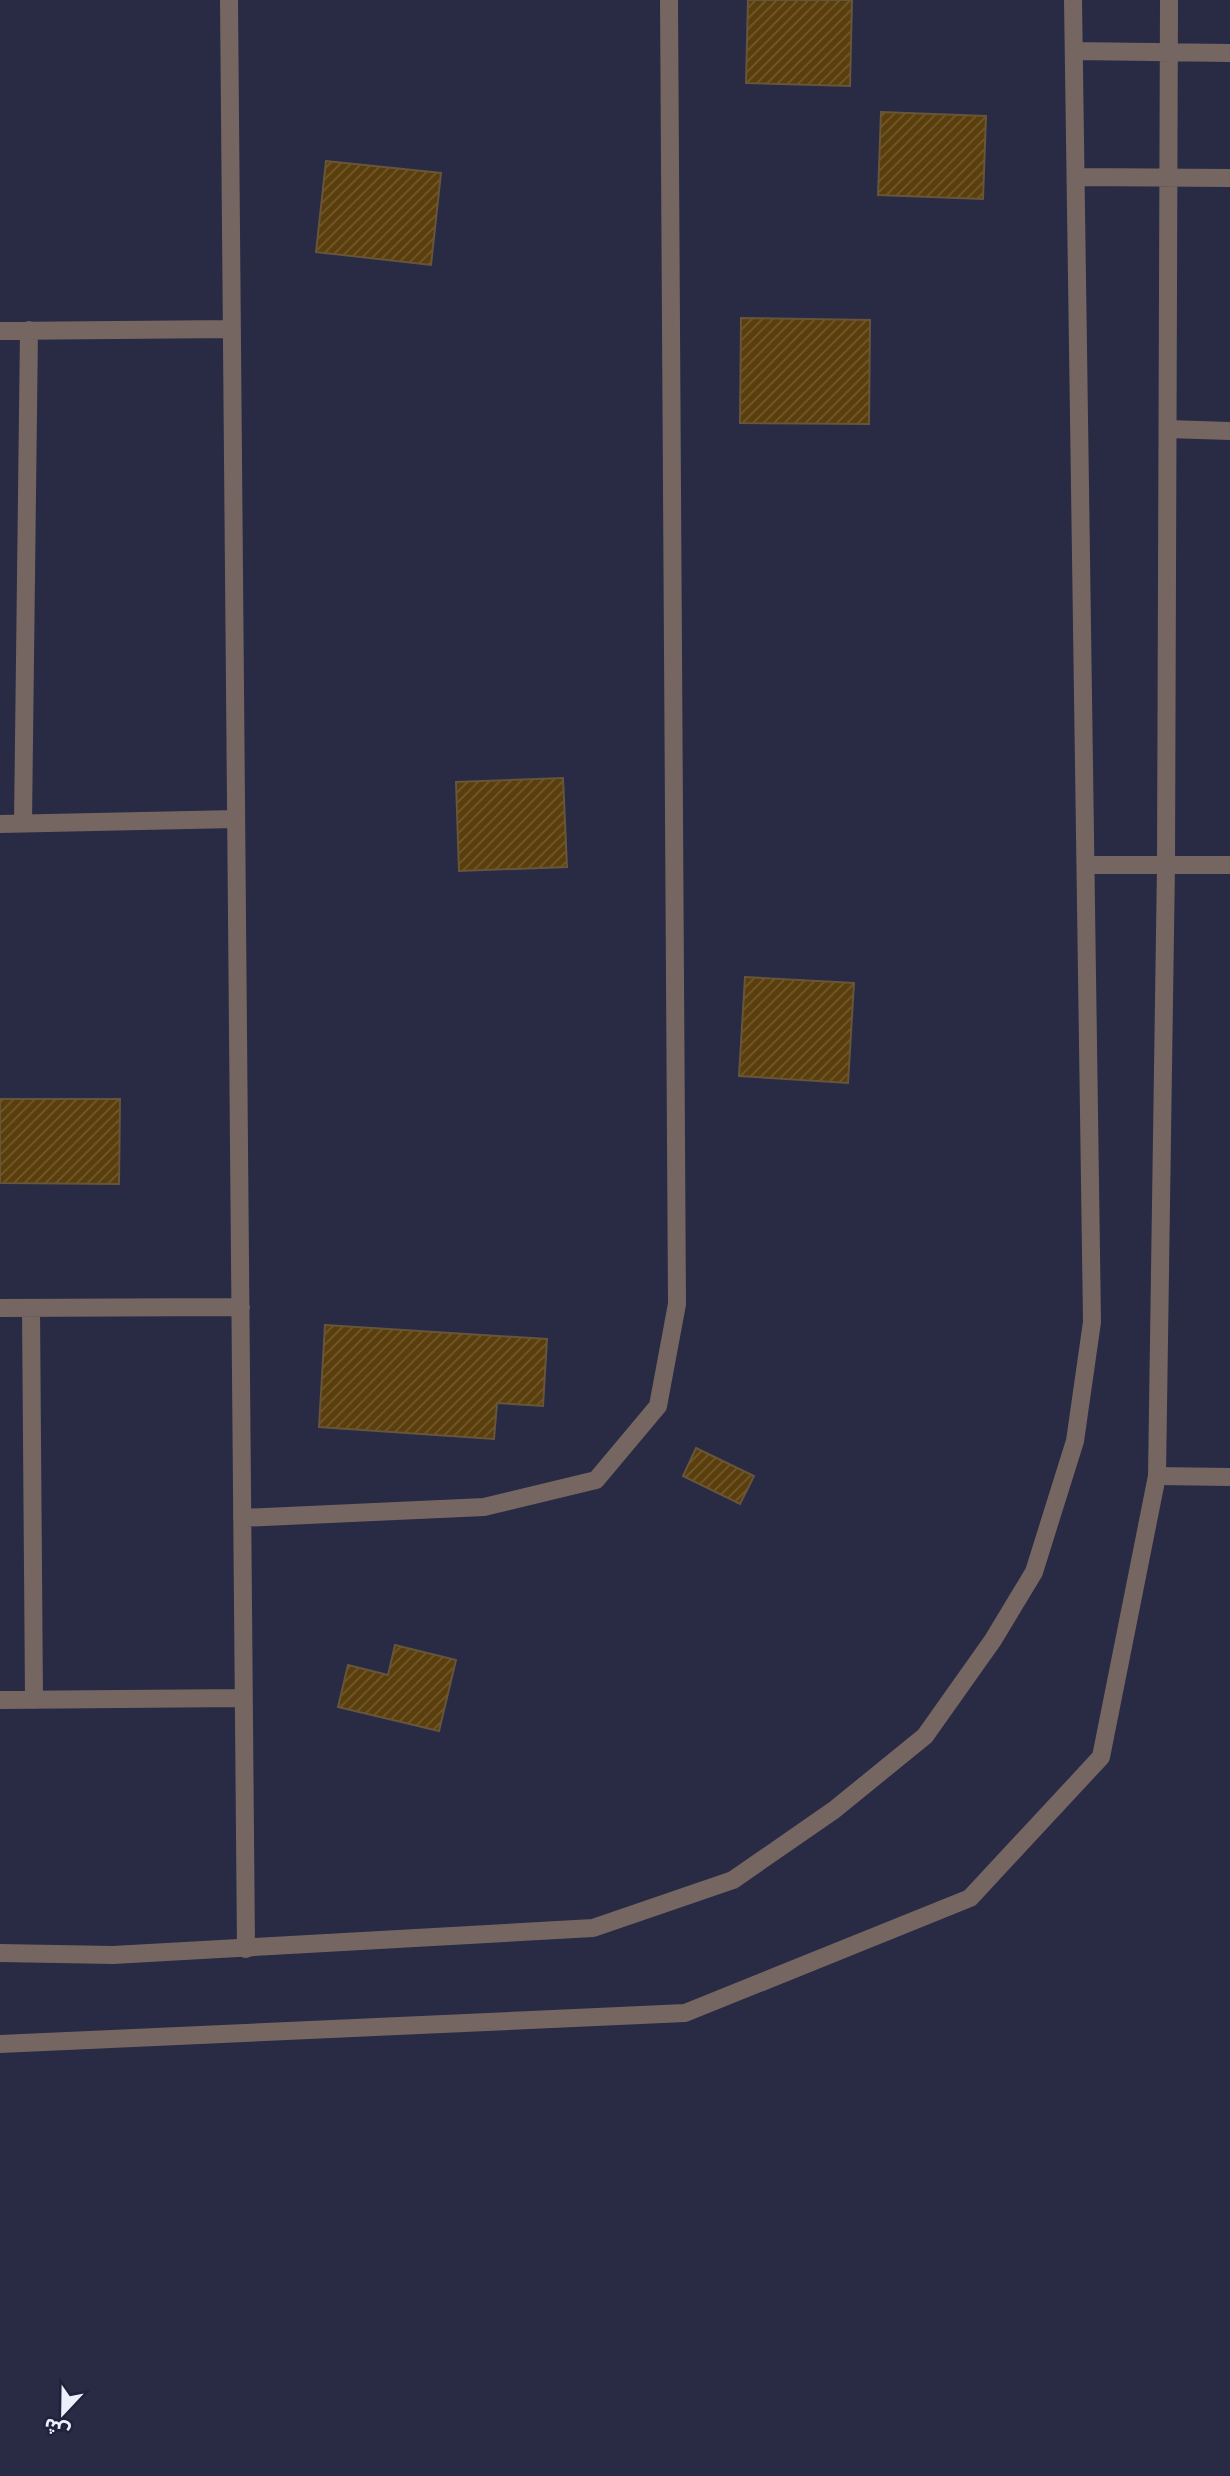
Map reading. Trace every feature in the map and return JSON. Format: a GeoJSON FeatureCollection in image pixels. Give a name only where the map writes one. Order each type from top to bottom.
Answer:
{"type":"FeatureCollection","features":[{"type":"Feature","properties":{"kind":"street"},"geometry":{"type":"LineString","coordinates":[[229,0],[246,1949]]}},
{"type":"Feature","properties":{"kind":"street"},"geometry":{"type":"LineString","coordinates":[[242,1518],[484,1507],[596,1480],[658,1406],[677,1304],[668,0]]}},
{"type":"Feature","properties":{"kind":"street"},"geometry":{"type":"LineString","coordinates":[[0,1954],[113,1955],[593,1928],[733,1880],[834,1810],[925,1736],[993,1640],[1034,1572],[1075,1441],[1092,1322],[1073,0]]}},
{"type":"Feature","properties":{"kind":"street"},"geometry":{"type":"LineString","coordinates":[[0,2044],[685,2013],[970,1898],[1101,1757],[1157,1476],[1166,865],[1170,0]]}},
{"type":"Feature","properties":{"kind":"street"},"geometry":{"type":"LineString","coordinates":[[1074,51],[1230,53]]}},
{"type":"Feature","properties":{"kind":"street"},"geometry":{"type":"LineString","coordinates":[[1076,177],[1230,178]]}},
{"type":"Feature","properties":{"kind":"street"},"geometry":{"type":"LineString","coordinates":[[0,331],[232,329]]}},
{"type":"Feature","properties":{"kind":"street"},"geometry":{"type":"LineString","coordinates":[[23,823],[29,330]]}},
{"type":"Feature","properties":{"kind":"street"},"geometry":{"type":"LineString","coordinates":[[1168,429],[1230,431]]}},
{"type":"Feature","properties":{"kind":"street"},"geometry":{"type":"LineString","coordinates":[[0,824],[236,819]]}},
{"type":"Feature","properties":{"kind":"street"},"geometry":{"type":"LineString","coordinates":[[1086,864],[1230,865]]}},
{"type":"Feature","properties":{"kind":"street"},"geometry":{"type":"LineString","coordinates":[[0,1308],[240,1307]]}},
{"type":"Feature","properties":{"kind":"street"},"geometry":{"type":"LineString","coordinates":[[31,1308],[34,1700]]}},
{"type":"Feature","properties":{"kind":"street"},"geometry":{"type":"LineString","coordinates":[[1157,1476],[1230,1477]]}},
{"type":"Feature","properties":{"kind":"street"},"geometry":{"type":"LineString","coordinates":[[0,1700],[243,1698]]}},
{"type":"Feature","properties":{"kind":"building"},"geometry":{"type":"Polygon","coordinates":[[[748,0],[852,0],[850,86],[746,83],[748,0]]]}},
{"type":"Feature","properties":{"kind":"building"},"geometry":{"type":"Polygon","coordinates":[[[881,112],[986,116],[983,199],[878,195],[881,112]]]}},
{"type":"Feature","properties":{"kind":"building"},"geometry":{"type":"Polygon","coordinates":[[[326,161],[441,173],[431,265],[316,252],[326,161]]]}},
{"type":"Feature","properties":{"kind":"building"},"geometry":{"type":"Polygon","coordinates":[[[741,318],[870,320],[869,424],[740,423],[741,318]]]}},
{"type":"Feature","properties":{"kind":"building"},"geometry":{"type":"Polygon","coordinates":[[[563,778],[567,867],[459,871],[456,782],[563,778]]]}},
{"type":"Feature","properties":{"kind":"building"},"geometry":{"type":"Polygon","coordinates":[[[745,977],[854,983],[848,1083],[739,1076],[745,977]]]}},
{"type":"Feature","properties":{"kind":"building"},"geometry":{"type":"Polygon","coordinates":[[[0,1099],[120,1099],[119,1184],[0,1183],[0,1099]]]}},
{"type":"Feature","properties":{"kind":"building"},"geometry":{"type":"Polygon","coordinates":[[[325,1325],[547,1339],[543,1406],[497,1403],[494,1439],[319,1427],[325,1325]]]}},
{"type":"Feature","properties":{"kind":"building"},"geometry":{"type":"Polygon","coordinates":[[[696,1448],[754,1476],[740,1504],[683,1476],[696,1448]]]}},
{"type":"Feature","properties":{"kind":"building"},"geometry":{"type":"Polygon","coordinates":[[[395,1645],[456,1660],[439,1731],[338,1707],[348,1665],[388,1675],[395,1645]]]}}]}
